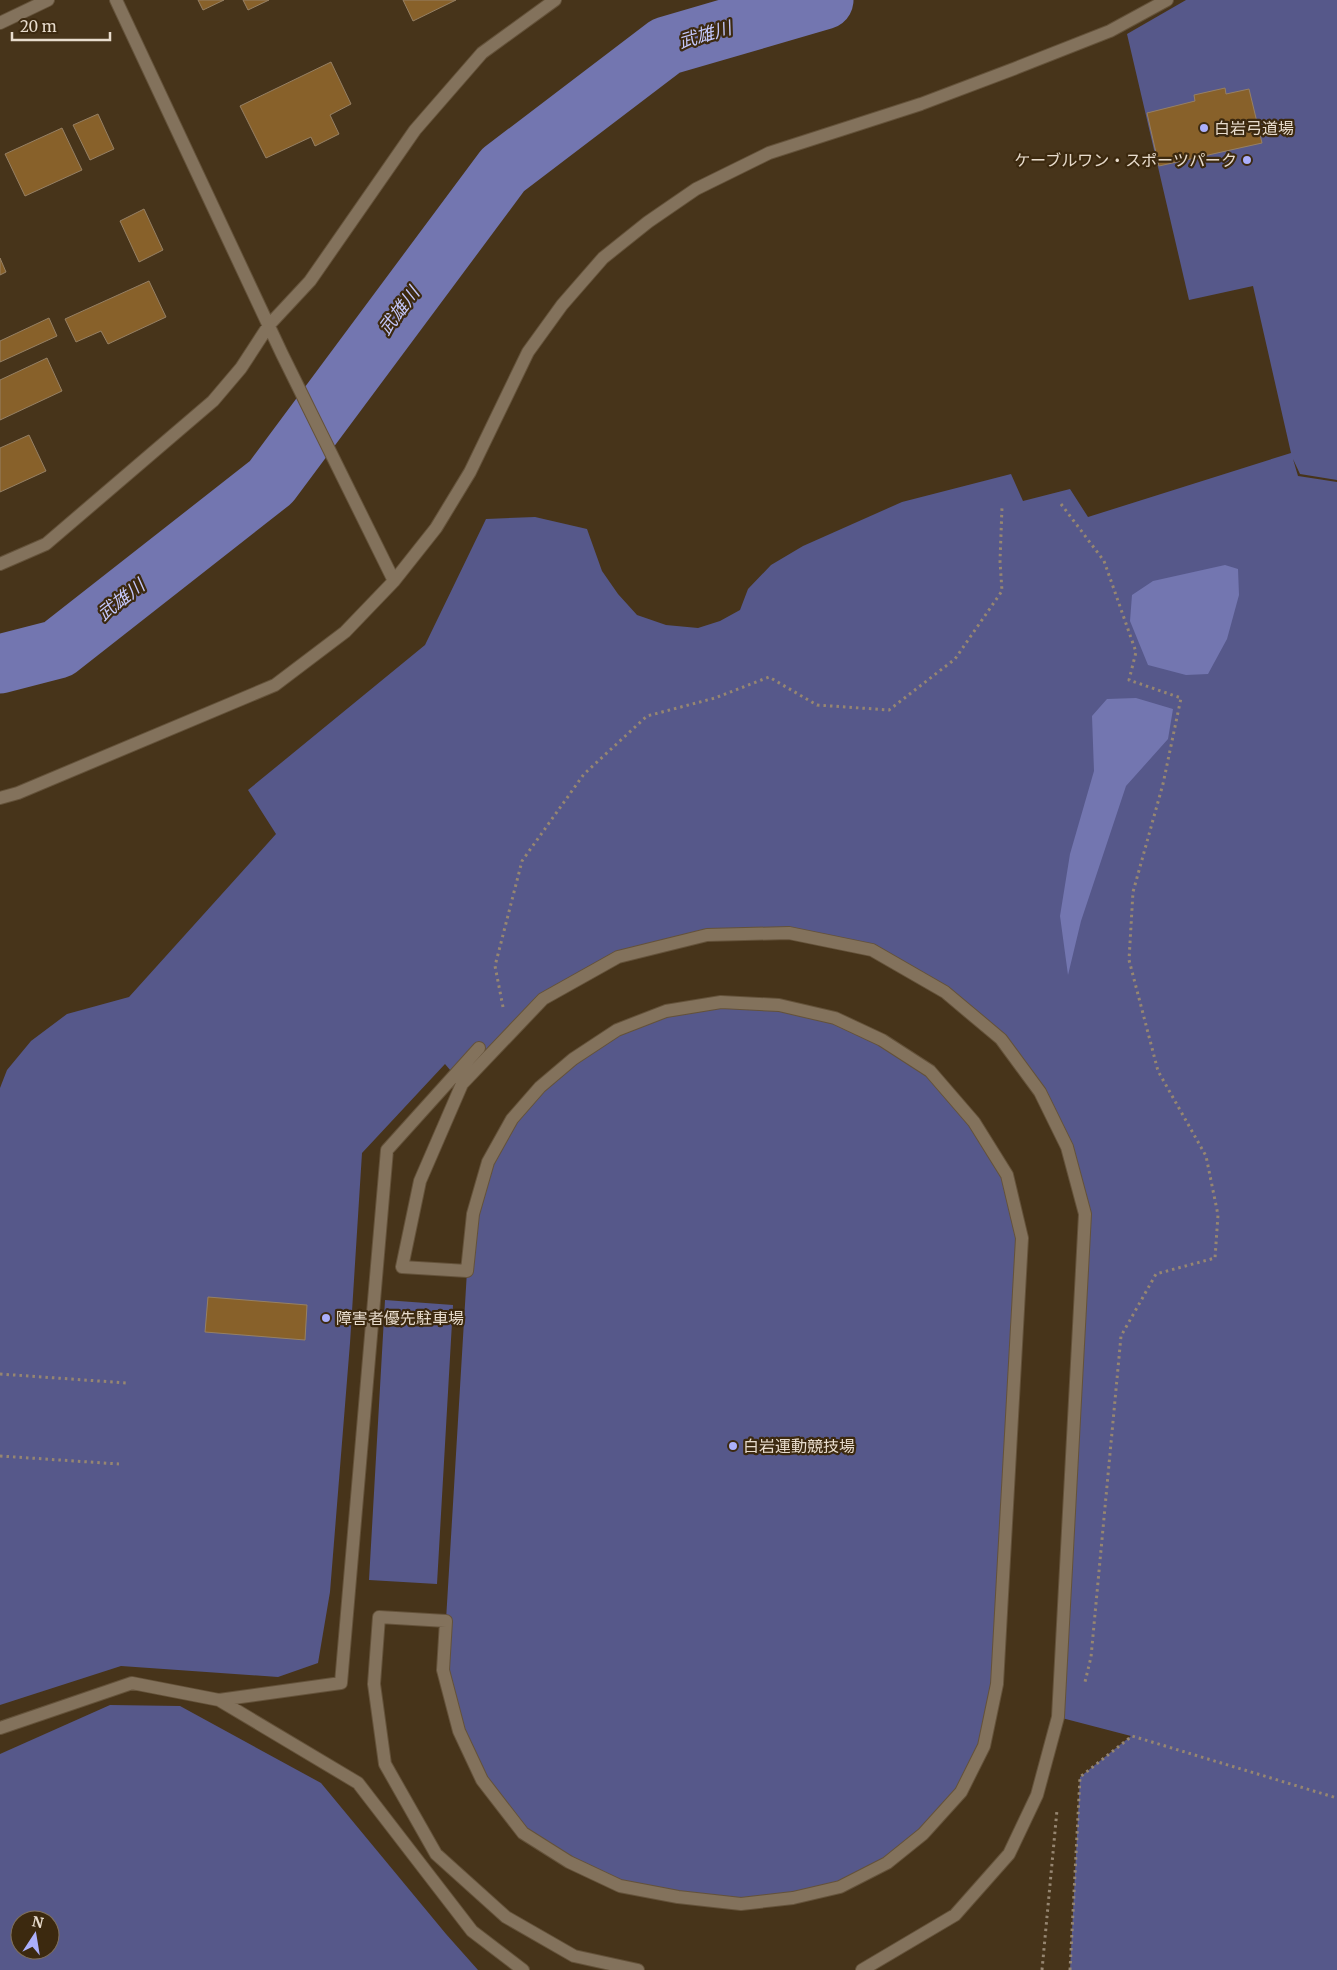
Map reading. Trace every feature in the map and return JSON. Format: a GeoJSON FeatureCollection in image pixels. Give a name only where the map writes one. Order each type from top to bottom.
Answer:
{"type":"FeatureCollection","features":[{"type":"Feature","properties":{"kind":"street"},"geometry":{"type":"LineString","coordinates":[[0,23],[48,0]]}},
{"type":"Feature","properties":{"kind":"street"},"geometry":{"type":"LineString","coordinates":[[116,0],[282,354],[394,581]]}},
{"type":"Feature","properties":{"kind":"street"},"geometry":{"type":"LineString","coordinates":[[0,564],[46,544],[213,401],[241,368],[269,325],[310,281],[415,130],[482,53],[555,0]]}},
{"type":"Feature","properties":{"kind":"street"},"geometry":{"type":"LineString","coordinates":[[0,798],[18,793],[275,685],[345,632],[394,581],[441,520],[470,472],[528,352],[562,305],[603,258],[648,222],[696,189],[770,153],[921,104],[1016,68],[1110,30],[1167,0]]}},
{"type":"Feature","properties":{"kind":"street"},"geometry":{"type":"LineString","coordinates":[[638,1970],[574,1956],[506,1917],[436,1854],[385,1764],[374,1684],[379,1617],[446,1621],[443,1670],[459,1731],[482,1780],[523,1833],[569,1862],[620,1886],[678,1897],[741,1904],[793,1898],[840,1886],[887,1864],[923,1834],[961,1792],[984,1746],[997,1684],[1022,1238],[1007,1175],[974,1122],[930,1071],[882,1040],[835,1018],[779,1005],[721,1002],[666,1011],[617,1030],[573,1058],[540,1087],[512,1119],[488,1162],[472,1214],[466,1271],[402,1267],[420,1181],[462,1084],[543,999],[618,957],[707,935],[789,933],[872,950],[946,992],[1001,1039],[1040,1092],[1067,1148],[1085,1214],[1058,1717],[1037,1794],[1009,1854],[955,1915],[862,1970]]}},
{"type":"Feature","properties":{"kind":"street"},"geometry":{"type":"LineString","coordinates":[[0,1728],[132,1683],[219,1700],[342,1683],[387,1150],[479,1048]]}},
{"type":"Feature","properties":{"kind":"street"},"geometry":{"type":"LineString","coordinates":[[219,1700],[358,1783],[472,1931],[524,1970]]}},
{"type":"Feature","properties":{"kind":"path"},"geometry":{"type":"LineString","coordinates":[[1061,504],[1104,561],[1136,652],[1129,680],[1181,698],[1163,784],[1133,892],[1129,960],[1158,1071],[1206,1156],[1218,1215],[1215,1258],[1156,1274],[1121,1336],[1091,1657],[1084,1685]]}},
{"type":"Feature","properties":{"kind":"path"},"geometry":{"type":"LineString","coordinates":[[503,1008],[495,966],[522,861],[584,774],[647,716],[715,698],[769,678],[817,706],[889,710],[955,659],[1002,591],[1000,561],[1002,507]]}},
{"type":"Feature","properties":{"kind":"path"},"geometry":{"type":"LineString","coordinates":[[0,1374],[127,1384]]}},
{"type":"Feature","properties":{"kind":"path"},"geometry":{"type":"LineString","coordinates":[[0,1456],[119,1464]]}},
{"type":"Feature","properties":{"kind":"path"},"geometry":{"type":"LineString","coordinates":[[1070,1970],[1080,1777],[1132,1736],[1337,1798]]}},
{"type":"Feature","properties":{"kind":"path"},"geometry":{"type":"LineString","coordinates":[[1042,1970],[1058,1805]]}},
{"type":"Feature","properties":{"kind":"shaded area"},"geometry":{"type":"Polygon","coordinates":[[[1186,0],[1337,0],[1337,480],[1300,474],[1293,459],[1298,476],[1337,482],[1337,1970],[1070,1970],[1080,1777],[1131,1736],[1058,1717],[1085,1214],[1067,1147],[1001,1039],[945,992],[872,950],[789,933],[707,935],[618,957],[543,999],[462,1084],[445,1064],[362,1153],[350,1343],[330,1592],[318,1663],[278,1677],[121,1666],[0,1705],[0,1088],[7,1070],[31,1041],[67,1014],[129,997],[276,834],[248,790],[425,645],[486,519],[535,517],[587,529],[602,571],[618,594],[637,615],[666,625],[698,628],[720,621],[740,610],[748,589],[771,565],[803,546],[902,502],[1011,474],[1023,501],[1070,489],[1088,517],[1291,453],[1253,286],[1189,300],[1127,34],[1186,0]]]}},
{"type":"Feature","properties":{"kind":"shaded area"},"geometry":{"type":"Polygon","coordinates":[[[1225,565],[1238,569],[1239,595],[1227,639],[1208,674],[1186,675],[1148,665],[1130,621],[1132,595],[1153,581],[1225,565]]]}},
{"type":"Feature","properties":{"kind":"shaded area"},"geometry":{"type":"Polygon","coordinates":[[[1136,698],[1173,709],[1168,739],[1126,786],[1081,921],[1068,975],[1060,916],[1070,854],[1094,771],[1092,716],[1107,699],[1136,698]]]}},
{"type":"Feature","properties":{"kind":"shaded area","name":"白岩運動競技場"},"geometry":{"type":"Polygon","coordinates":[[[721,1002],[835,1018],[930,1071],[1007,1175],[1022,1238],[997,1684],[984,1746],[961,1792],[923,1834],[840,1887],[741,1904],[620,1886],[523,1833],[482,1780],[443,1670],[467,1271],[488,1162],[540,1087],[617,1030],[721,1002]]]}},
{"type":"Feature","properties":{"kind":"shaded area"},"geometry":{"type":"Polygon","coordinates":[[[385,1300],[453,1305],[437,1584],[369,1580],[385,1300]]]}},
{"type":"Feature","properties":{"kind":"shaded area"},"geometry":{"type":"Polygon","coordinates":[[[110,1705],[180,1706],[321,1783],[478,1970],[0,1970],[0,1754],[110,1705]]]}},
{"type":"Feature","properties":{"kind":"building"},"geometry":{"type":"Polygon","coordinates":[[[198,0],[224,0],[203,10],[198,0]]]}},
{"type":"Feature","properties":{"kind":"building"},"geometry":{"type":"Polygon","coordinates":[[[243,0],[269,0],[248,10],[243,0]]]}},
{"type":"Feature","properties":{"kind":"building"},"geometry":{"type":"Polygon","coordinates":[[[403,0],[456,0],[413,21],[403,0]]]}},
{"type":"Feature","properties":{"kind":"building"},"geometry":{"type":"Polygon","coordinates":[[[331,62],[351,104],[330,115],[339,134],[315,146],[311,137],[266,158],[240,106],[331,62]]]}},
{"type":"Feature","properties":{"kind":"building","name":"白岩弓道場"},"geometry":{"type":"Polygon","coordinates":[[[1225,88],[1226,94],[1249,89],[1262,143],[1159,166],[1147,113],[1195,101],[1194,95],[1225,88]]]}},
{"type":"Feature","properties":{"kind":"building"},"geometry":{"type":"Polygon","coordinates":[[[98,114],[114,149],[90,160],[73,125],[98,114]]]}},
{"type":"Feature","properties":{"kind":"building"},"geometry":{"type":"Polygon","coordinates":[[[62,128],[82,170],[25,196],[5,154],[62,128]]]}},
{"type":"Feature","properties":{"kind":"building"},"geometry":{"type":"Polygon","coordinates":[[[144,209],[163,250],[139,262],[120,221],[144,209]]]}},
{"type":"Feature","properties":{"kind":"building"},"geometry":{"type":"Polygon","coordinates":[[[0,258],[6,272],[0,275],[0,258]]]}},
{"type":"Feature","properties":{"kind":"building"},"geometry":{"type":"Polygon","coordinates":[[[149,281],[166,317],[108,344],[101,331],[76,342],[65,319],[149,281]]]}},
{"type":"Feature","properties":{"kind":"building"},"geometry":{"type":"Polygon","coordinates":[[[49,318],[57,336],[0,362],[0,341],[49,318]]]}},
{"type":"Feature","properties":{"kind":"building"},"geometry":{"type":"Polygon","coordinates":[[[47,358],[62,391],[0,420],[0,380],[47,358]]]}},
{"type":"Feature","properties":{"kind":"building"},"geometry":{"type":"Polygon","coordinates":[[[29,435],[46,471],[0,492],[0,448],[29,435]]]}},
{"type":"Feature","properties":{"kind":"building"},"geometry":{"type":"Polygon","coordinates":[[[208,1297],[307,1305],[305,1340],[205,1332],[208,1297]]]}},
{"type":"Feature","properties":{"kind":"waterway","name":"武雄川"},"geometry":{"type":"LineString","coordinates":[[0,664],[58,649],[271,482],[503,170],[666,46],[824,0]]}},
{"type":"Feature","properties":{"kind":"place","name":"白岩弓道場"},"geometry":{"type":"Point","coordinates":[1204,128]}},
{"type":"Feature","properties":{"kind":"place","name":"ケーブルワン・スポーツパーク"},"geometry":{"type":"Point","coordinates":[1247,160]}},
{"type":"Feature","properties":{"kind":"place","name":"障害者優先駐車場"},"geometry":{"type":"Point","coordinates":[326,1318]}},
{"type":"Feature","properties":{"kind":"place","name":"白岩運動競技場"},"geometry":{"type":"Point","coordinates":[733,1446]}}]}
